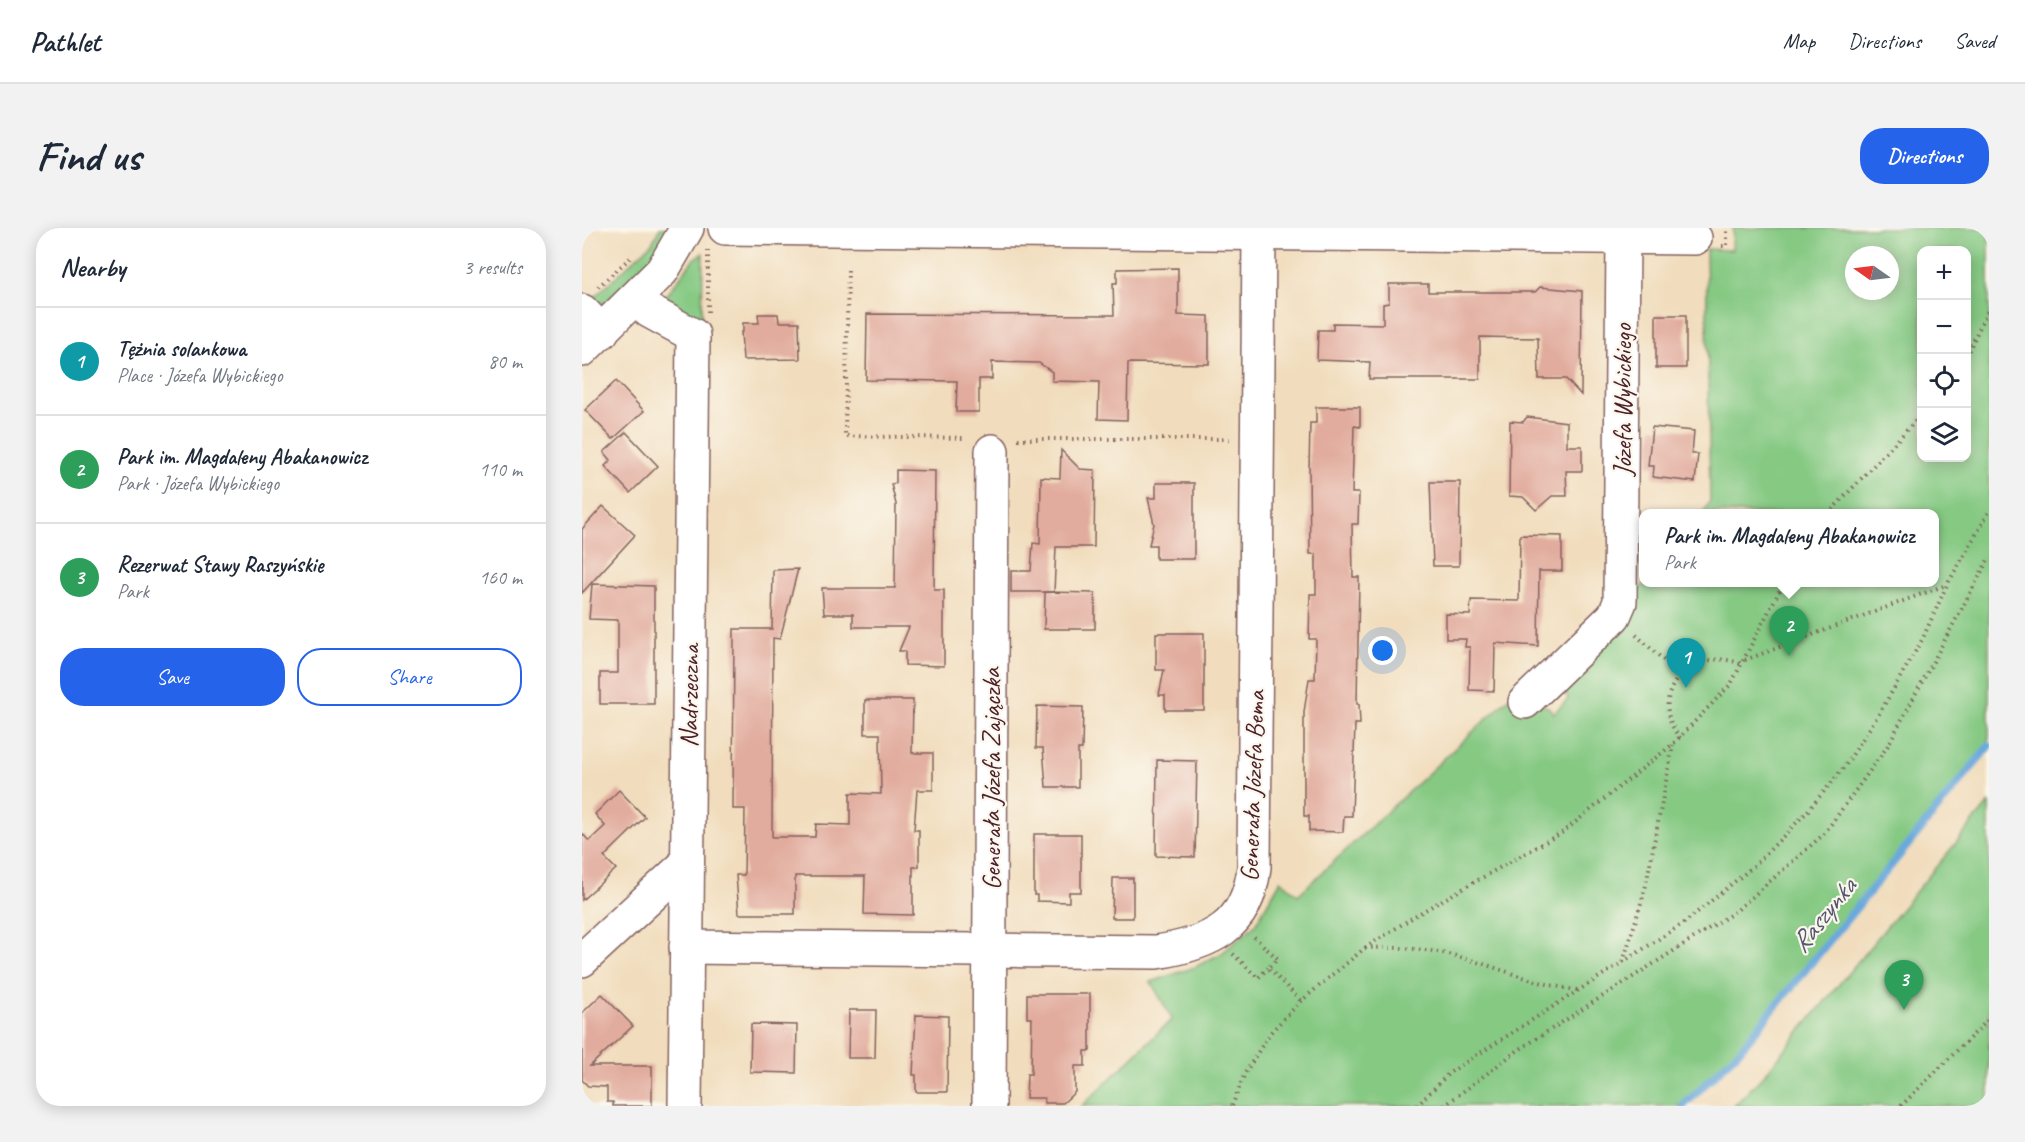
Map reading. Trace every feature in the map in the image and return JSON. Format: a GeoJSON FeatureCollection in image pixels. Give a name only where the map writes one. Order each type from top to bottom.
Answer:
{"type":"FeatureCollection","features":[{"type":"Feature","properties":{"kind":"street"},"geometry":{"type":"LineString","coordinates":[[589,322],[662,271],[707,234],[1695,238]]}},
{"type":"Feature","properties":{"kind":"street","name":"Generała Józefa Bema"},"geometry":{"type":"LineString","coordinates":[[686,947],[1155,952],[1189,947],[1226,928],[1238,916],[1246,901],[1254,867],[1259,235]]}},
{"type":"Feature","properties":{"kind":"street","name":"Józefa Wybickiego"},"geometry":{"type":"LineString","coordinates":[[1614,616],[1620,602],[1623,238]]}},
{"type":"Feature","properties":{"kind":"street","name":"Nadrzeczna"},"geometry":{"type":"LineString","coordinates":[[649,311],[693,335],[685,1106]]}},
{"type":"Feature","properties":{"kind":"street","name":"Generała Józefa Zajączka"},"geometry":{"type":"LineString","coordinates":[[989,1106],[992,443]]}},
{"type":"Feature","properties":{"kind":"street"},"geometry":{"type":"LineString","coordinates":[[1525,702],[1614,616]]}},
{"type":"Feature","properties":{"kind":"street"},"geometry":{"type":"LineString","coordinates":[[582,960],[687,863]]}},
{"type":"Feature","properties":{"kind":"path"},"geometry":{"type":"LineString","coordinates":[[707,234],[708,323]]}},
{"type":"Feature","properties":{"kind":"path"},"geometry":{"type":"LineString","coordinates":[[589,322],[633,255]]}},
{"type":"Feature","properties":{"kind":"path"},"geometry":{"type":"LineString","coordinates":[[848,270],[845,436],[992,443],[1257,439]]}},
{"type":"Feature","properties":{"kind":"path"},"geometry":{"type":"LineString","coordinates":[[1967,354],[1989,308]]}},
{"type":"Feature","properties":{"kind":"path"},"geometry":{"type":"LineString","coordinates":[[1832,509],[1917,419]]}},
{"type":"Feature","properties":{"kind":"path"},"geometry":{"type":"LineString","coordinates":[[1417,1106],[1449,1073],[1684,923],[1755,865],[1806,813],[1845,766],[1879,714],[1922,640],[1947,585],[1989,512]]}},
{"type":"Feature","properties":{"kind":"path"},"geometry":{"type":"LineString","coordinates":[[1444,1106],[1514,1053],[1736,911],[1824,834],[1887,747],[1989,558]]}},
{"type":"Feature","properties":{"kind":"path"},"geometry":{"type":"LineString","coordinates":[[1680,738],[1668,718],[1667,706],[1674,683],[1691,666],[1713,658],[1743,662],[1947,585]]}},
{"type":"Feature","properties":{"kind":"path"},"geometry":{"type":"LineString","coordinates":[[1232,1106],[1245,1073],[1270,1034],[1301,1001],[1365,948],[1418,914],[1563,832],[1680,738],[1731,684],[1781,587]]}},
{"type":"Feature","properties":{"kind":"path"},"geometry":{"type":"LineString","coordinates":[[1614,616],[1680,675]]}},
{"type":"Feature","properties":{"kind":"path"},"geometry":{"type":"LineString","coordinates":[[1623,962],[1645,890],[1673,744]]}},
{"type":"Feature","properties":{"kind":"path"},"geometry":{"type":"LineString","coordinates":[[1226,947],[1258,978],[1278,959],[1245,929]]}},
{"type":"Feature","properties":{"kind":"path"},"geometry":{"type":"LineString","coordinates":[[1365,948],[1402,947],[1434,951],[1555,987],[1578,990]]}},
{"type":"Feature","properties":{"kind":"path"},"geometry":{"type":"LineString","coordinates":[[1268,968],[1301,1001]]}},
{"type":"Feature","properties":{"kind":"path"},"geometry":{"type":"LineString","coordinates":[[1901,1106],[1989,1019]]}},
{"type":"Feature","properties":{"kind":"green space"},"geometry":{"type":"Polygon","coordinates":[[[660,228],[669,228],[654,256],[606,304],[591,300],[652,243],[660,228]]]}},
{"type":"Feature","properties":{"kind":"green space"},"geometry":{"type":"Polygon","coordinates":[[[1733,228],[1989,228],[1989,746],[1745,1043],[1682,1106],[1082,1106],[1172,1019],[1151,982],[1195,967],[1222,953],[1255,925],[1281,880],[1298,895],[1512,695],[1548,707],[1554,713],[1568,699],[1563,685],[1629,592],[1640,587],[1939,587],[1939,509],[1705,509],[1710,501],[1706,249],[1732,250],[1733,228]]]}},
{"type":"Feature","properties":{"kind":"green space"},"geometry":{"type":"Polygon","coordinates":[[[703,253],[702,323],[658,307],[693,260],[703,253]]]}},
{"type":"Feature","properties":{"kind":"green space"},"geometry":{"type":"Polygon","coordinates":[[[1989,803],[1989,1106],[1734,1106],[1764,1075],[1989,803]]]}},
{"type":"Feature","properties":{"kind":"building"},"geometry":{"type":"Polygon","coordinates":[[[1178,268],[1178,315],[1209,316],[1209,364],[1128,363],[1127,420],[1098,419],[1099,382],[1052,381],[1052,372],[1039,363],[992,362],[992,379],[979,379],[979,412],[956,412],[957,381],[866,380],[867,314],[1114,315],[1113,283],[1117,283],[1117,269],[1178,268]]]}},
{"type":"Feature","properties":{"kind":"building"},"geometry":{"type":"Polygon","coordinates":[[[1389,284],[1428,284],[1428,292],[1535,292],[1540,287],[1582,291],[1581,395],[1566,379],[1539,379],[1538,338],[1480,337],[1480,379],[1369,379],[1370,362],[1317,360],[1318,330],[1333,330],[1333,323],[1383,324],[1383,304],[1389,303],[1389,284]]]}},
{"type":"Feature","properties":{"kind":"building"},"geometry":{"type":"Polygon","coordinates":[[[758,314],[778,314],[779,322],[799,322],[800,359],[743,360],[741,332],[743,332],[743,323],[759,323],[758,314]]]}},
{"type":"Feature","properties":{"kind":"building"},"geometry":{"type":"Polygon","coordinates":[[[1656,315],[1686,315],[1686,368],[1656,368],[1656,315]]]}},
{"type":"Feature","properties":{"kind":"building"},"geometry":{"type":"Polygon","coordinates":[[[616,381],[644,411],[613,439],[585,410],[616,381]]]}},
{"type":"Feature","properties":{"kind":"building"},"geometry":{"type":"Polygon","coordinates":[[[1316,407],[1360,407],[1360,427],[1354,426],[1352,493],[1359,493],[1358,524],[1352,524],[1353,577],[1359,577],[1357,704],[1359,704],[1360,724],[1355,724],[1352,816],[1344,816],[1343,832],[1309,831],[1309,816],[1304,816],[1304,712],[1309,679],[1315,679],[1316,639],[1309,639],[1310,594],[1316,594],[1316,554],[1310,554],[1309,470],[1310,423],[1316,423],[1316,407]]]}},
{"type":"Feature","properties":{"kind":"building"},"geometry":{"type":"Polygon","coordinates":[[[1527,417],[1567,422],[1567,446],[1582,446],[1582,471],[1566,471],[1567,496],[1552,496],[1536,510],[1523,497],[1509,496],[1510,421],[1523,422],[1527,417]]]}},
{"type":"Feature","properties":{"kind":"building"},"geometry":{"type":"Polygon","coordinates":[[[1652,427],[1694,431],[1692,454],[1698,454],[1695,482],[1653,477],[1654,466],[1648,466],[1652,427]]]}},
{"type":"Feature","properties":{"kind":"building"},"geometry":{"type":"Polygon","coordinates":[[[626,432],[658,466],[630,493],[605,466],[611,460],[604,452],[626,432]]]}},
{"type":"Feature","properties":{"kind":"building"},"geometry":{"type":"Polygon","coordinates":[[[1061,450],[1080,469],[1095,470],[1094,547],[1056,547],[1054,592],[1011,592],[1011,571],[1031,571],[1033,543],[1040,544],[1041,477],[1060,478],[1061,450]]]}},
{"type":"Feature","properties":{"kind":"building"},"geometry":{"type":"Polygon","coordinates":[[[896,470],[935,471],[934,590],[944,590],[944,666],[905,665],[905,651],[899,651],[909,627],[853,627],[853,614],[824,614],[822,588],[895,588],[896,504],[891,484],[896,483],[896,470]]]}},
{"type":"Feature","properties":{"kind":"building"},"geometry":{"type":"Polygon","coordinates":[[[1430,482],[1460,482],[1459,566],[1433,566],[1430,482]]]}},
{"type":"Feature","properties":{"kind":"building"},"geometry":{"type":"Polygon","coordinates":[[[1156,483],[1194,483],[1194,559],[1156,559],[1156,545],[1149,545],[1154,524],[1148,498],[1156,498],[1156,483]]]}},
{"type":"Feature","properties":{"kind":"building"},"geometry":{"type":"Polygon","coordinates":[[[603,506],[635,535],[582,593],[582,529],[603,506]]]}},
{"type":"Feature","properties":{"kind":"building"},"geometry":{"type":"Polygon","coordinates":[[[1520,535],[1562,536],[1562,571],[1539,571],[1538,646],[1495,643],[1494,691],[1469,690],[1470,647],[1465,647],[1466,639],[1446,639],[1446,614],[1470,615],[1471,600],[1519,601],[1520,535]]]}},
{"type":"Feature","properties":{"kind":"building"},"geometry":{"type":"Polygon","coordinates":[[[798,569],[780,639],[773,638],[772,837],[815,837],[816,824],[850,825],[850,793],[881,794],[880,734],[865,734],[865,700],[913,700],[912,753],[933,753],[933,790],[917,790],[914,830],[919,830],[919,867],[913,867],[913,915],[864,914],[865,876],[795,876],[795,914],[739,914],[736,875],[744,875],[745,809],[733,809],[734,629],[772,629],[773,570],[798,569]]]}},
{"type":"Feature","properties":{"kind":"building"},"geometry":{"type":"Polygon","coordinates":[[[592,584],[654,586],[654,704],[600,704],[600,673],[618,673],[618,620],[589,619],[592,584]]]}},
{"type":"Feature","properties":{"kind":"building"},"geometry":{"type":"Polygon","coordinates":[[[1045,592],[1095,593],[1095,629],[1044,629],[1045,592]]]}},
{"type":"Feature","properties":{"kind":"building"},"geometry":{"type":"Polygon","coordinates":[[[1156,633],[1204,633],[1204,710],[1165,710],[1165,695],[1159,695],[1164,670],[1156,670],[1156,633]]]}},
{"type":"Feature","properties":{"kind":"building"},"geometry":{"type":"Polygon","coordinates":[[[1037,706],[1083,707],[1082,749],[1078,749],[1078,787],[1046,787],[1043,748],[1036,748],[1037,706]]]}},
{"type":"Feature","properties":{"kind":"building"},"geometry":{"type":"Polygon","coordinates":[[[1157,760],[1197,761],[1195,857],[1156,856],[1157,760]]]}},
{"type":"Feature","properties":{"kind":"building"},"geometry":{"type":"Polygon","coordinates":[[[619,790],[645,817],[604,857],[616,869],[582,900],[582,833],[589,841],[605,826],[595,814],[619,790]]]}},
{"type":"Feature","properties":{"kind":"building"},"geometry":{"type":"Polygon","coordinates":[[[1034,834],[1081,834],[1081,892],[1069,892],[1069,902],[1037,901],[1037,895],[1034,895],[1034,834]]]}},
{"type":"Feature","properties":{"kind":"building"},"geometry":{"type":"Polygon","coordinates":[[[1113,878],[1133,878],[1133,918],[1112,918],[1113,878]]]}},
{"type":"Feature","properties":{"kind":"building"},"geometry":{"type":"Polygon","coordinates":[[[602,994],[633,1026],[590,1066],[652,1066],[652,1106],[613,1106],[613,1102],[607,1102],[607,1087],[588,1086],[582,1080],[582,1013],[602,994]]]}},
{"type":"Feature","properties":{"kind":"building"},"geometry":{"type":"Polygon","coordinates":[[[1027,994],[1090,994],[1090,1051],[1085,1051],[1085,1066],[1075,1066],[1075,1092],[1063,1103],[1044,1103],[1044,1098],[1026,1098],[1027,1074],[1031,1074],[1032,1018],[1027,1018],[1027,994]]]}},
{"type":"Feature","properties":{"kind":"building"},"geometry":{"type":"Polygon","coordinates":[[[849,1010],[876,1010],[875,1058],[848,1058],[849,1010]]]}},
{"type":"Feature","properties":{"kind":"building"},"geometry":{"type":"Polygon","coordinates":[[[916,1015],[948,1016],[947,1092],[916,1092],[916,1075],[913,1075],[916,1015]]]}},
{"type":"Feature","properties":{"kind":"building"},"geometry":{"type":"Polygon","coordinates":[[[751,1024],[797,1025],[796,1073],[750,1072],[751,1024]]]}},
{"type":"Feature","properties":{"kind":"waterway","name":"Raszynka"},"geometry":{"type":"LineString","coordinates":[[1683,1106],[1739,1051],[1989,746]]}},
{"type":"Feature","properties":{"kind":"place","name":"Park im. Magdaleny Abakanowicz"},"geometry":{"type":"Point","coordinates":[1789,656]}},
{"type":"Feature","properties":{"kind":"place","name":"Tężnia solankowa"},"geometry":{"type":"Point","coordinates":[1686,688]}},
{"type":"Feature","properties":{"kind":"place","name":"Rezerwat Stawy Raszyńskie"},"geometry":{"type":"Point","coordinates":[1904,1010]}}]}
